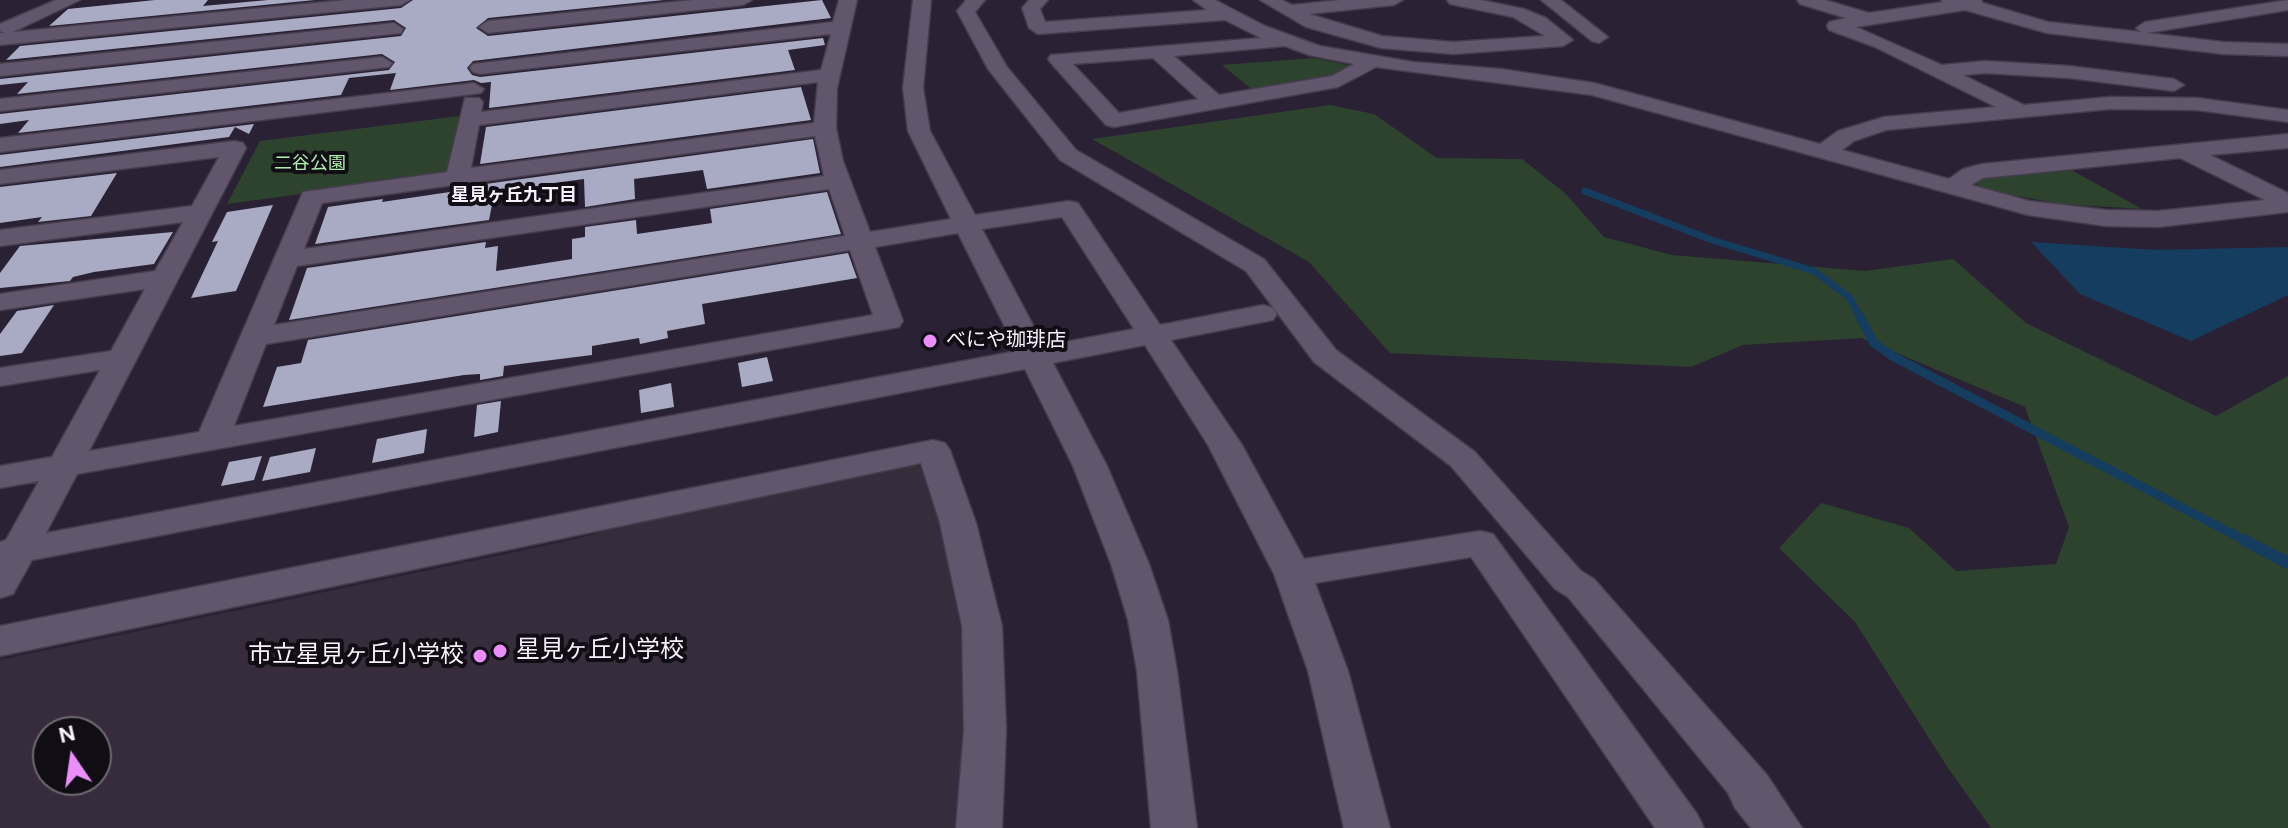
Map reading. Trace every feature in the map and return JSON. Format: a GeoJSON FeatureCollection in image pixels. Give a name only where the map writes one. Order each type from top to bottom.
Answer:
{"type":"FeatureCollection","features":[{"type":"Feature","properties":{"kind":"street"},"geometry":{"type":"LineString","coordinates":[[0,31],[72,0]]}},
{"type":"Feature","properties":{"kind":"street"},"geometry":{"type":"LineString","coordinates":[[0,39],[403,0],[368,102]]}},
{"type":"Feature","properties":{"kind":"street"},"geometry":{"type":"LineString","coordinates":[[458,177],[492,0]]}},
{"type":"Feature","properties":{"kind":"street"},"geometry":{"type":"LineString","coordinates":[[488,27],[743,0]]}},
{"type":"Feature","properties":{"kind":"street"},"geometry":{"type":"LineString","coordinates":[[922,0],[913,88],[917,118],[930,155],[1090,466],[1112,518],[1148,620],[1163,714],[1174,828]]}},
{"type":"Feature","properties":{"kind":"street"},"geometry":{"type":"LineString","coordinates":[[976,0],[966,11],[998,69],[1068,155],[1255,265],[1325,356],[1463,459],[1568,580],[1581,588],[1751,788],[1751,795],[1779,828]]}},
{"type":"Feature","properties":{"kind":"street"},"geometry":{"type":"LineString","coordinates":[[1039,0],[1031,8],[1038,28],[1228,14]]}},
{"type":"Feature","properties":{"kind":"street"},"geometry":{"type":"LineString","coordinates":[[1202,0],[1287,41],[1316,51],[1371,62],[1523,77],[1594,89],[2028,208],[2106,218],[2178,217],[2288,204]]}},
{"type":"Feature","properties":{"kind":"street"},"geometry":{"type":"LineString","coordinates":[[1269,0],[1313,23],[1358,37],[1412,46],[1453,48],[1563,40],[1539,22],[1518,13],[1456,0]]}},
{"type":"Feature","properties":{"kind":"street"},"geometry":{"type":"LineString","coordinates":[[1289,10],[1394,0]]}},
{"type":"Feature","properties":{"kind":"street"},"geometry":{"type":"LineString","coordinates":[[1550,0],[1599,37]]}},
{"type":"Feature","properties":{"kind":"street"},"geometry":{"type":"LineString","coordinates":[[1806,0],[1868,19]]}},
{"type":"Feature","properties":{"kind":"street"},"geometry":{"type":"LineString","coordinates":[[1997,0],[1958,2],[1836,26],[1942,71],[2020,111]]}},
{"type":"Feature","properties":{"kind":"street"},"geometry":{"type":"LineString","coordinates":[[1958,2],[2047,27],[2223,48],[2288,50]]}},
{"type":"Feature","properties":{"kind":"street"},"geometry":{"type":"LineString","coordinates":[[2106,34],[2288,5]]}},
{"type":"Feature","properties":{"kind":"street"},"geometry":{"type":"LineString","coordinates":[[0,145],[368,102],[477,79],[844,14],[829,75],[825,128],[831,161],[889,321],[0,477]]}},
{"type":"Feature","properties":{"kind":"street"},"geometry":{"type":"LineString","coordinates":[[1358,37],[1539,22]]}},
{"type":"Feature","properties":{"kind":"street"},"geometry":{"type":"LineString","coordinates":[[0,70],[394,29]]}},
{"type":"Feature","properties":{"kind":"street"},"geometry":{"type":"LineString","coordinates":[[1287,41],[1058,59],[1114,120],[1338,81],[1371,62]]}},
{"type":"Feature","properties":{"kind":"street"},"geometry":{"type":"LineString","coordinates":[[1157,51],[1215,103]]}},
{"type":"Feature","properties":{"kind":"street"},"geometry":{"type":"LineString","coordinates":[[0,105],[382,63]]}},
{"type":"Feature","properties":{"kind":"street"},"geometry":{"type":"LineString","coordinates":[[1942,71],[1985,67],[2069,72],[2288,98]]}},
{"type":"Feature","properties":{"kind":"street"},"geometry":{"type":"LineString","coordinates":[[469,120],[829,75]]}},
{"type":"Feature","properties":{"kind":"street"},"geometry":{"type":"LineString","coordinates":[[1824,152],[1846,136],[1870,127],[2020,111],[2152,102],[2212,105],[2288,116]]}},
{"type":"Feature","properties":{"kind":"street"},"geometry":{"type":"LineString","coordinates":[[212,440],[312,197],[825,128]]}},
{"type":"Feature","properties":{"kind":"street"},"geometry":{"type":"LineString","coordinates":[[1951,189],[1971,174],[1982,171],[2288,141]]}},
{"type":"Feature","properties":{"kind":"street"},"geometry":{"type":"LineString","coordinates":[[0,177],[235,148],[63,466],[9,552],[0,585]]}},
{"type":"Feature","properties":{"kind":"street"},"geometry":{"type":"LineString","coordinates":[[2183,151],[2288,204]]}},
{"type":"Feature","properties":{"kind":"street"},"geometry":{"type":"LineString","coordinates":[[285,260],[838,181]]}},
{"type":"Feature","properties":{"kind":"street"},"geometry":{"type":"LineString","coordinates":[[255,337],[1069,208],[1225,445],[1293,574],[1328,671],[1367,828]]}},
{"type":"Feature","properties":{"kind":"street"},"geometry":{"type":"LineString","coordinates":[[0,238],[200,212]]}},
{"type":"Feature","properties":{"kind":"street"},"geometry":{"type":"LineString","coordinates":[[0,302],[165,278]]}},
{"type":"Feature","properties":{"kind":"street"},"geometry":{"type":"LineString","coordinates":[[9,552],[1263,314]]}},
{"type":"Feature","properties":{"kind":"street"},"geometry":{"type":"LineString","coordinates":[[0,377],[122,358]]}},
{"type":"Feature","properties":{"kind":"street"},"geometry":{"type":"LineString","coordinates":[[0,641],[933,450],[958,523],[982,626],[985,730],[979,828]]}},
{"type":"Feature","properties":{"kind":"street"},"geometry":{"type":"LineString","coordinates":[[1293,574],[1480,543],[1681,828]]}},
{"type":"Feature","properties":{"kind":"shaded area","name":"星見ヶ丘小学校"},"geometry":{"type":"Polygon","coordinates":[[[910,463],[924,468],[938,513],[960,624],[965,735],[956,828],[0,828],[0,660],[596,534],[609,527],[910,463]]]}},
{"type":"Feature","properties":{"kind":"green space"},"geometry":{"type":"Polygon","coordinates":[[[1314,58],[1348,65],[1350,71],[1334,79],[1255,92],[1222,65],[1314,58]]]}},
{"type":"Feature","properties":{"kind":"green space"},"geometry":{"type":"Polygon","coordinates":[[[1330,105],[1374,114],[1437,158],[1522,159],[1565,193],[1604,237],[1672,255],[1865,271],[1953,259],[2026,323],[2216,416],[2288,376],[2288,828],[1991,828],[1948,768],[1855,622],[1779,548],[1821,503],[1909,528],[1956,571],[2056,564],[2069,527],[2025,407],[1861,338],[1743,345],[1691,367],[1390,353],[1309,262],[1092,139],[1330,105]]]}},
{"type":"Feature","properties":{"kind":"green space","name":"二谷公園"},"geometry":{"type":"Polygon","coordinates":[[[460,116],[448,172],[442,175],[227,204],[260,141],[460,116]]]}},
{"type":"Feature","properties":{"kind":"green space"},"geometry":{"type":"Polygon","coordinates":[[[2066,167],[2142,209],[2062,204],[1983,190],[1975,182],[1984,177],[2066,167]]]}},
{"type":"Feature","properties":{"kind":"water"},"geometry":{"type":"Polygon","coordinates":[[[2031,242],[2156,250],[2288,247],[2288,295],[2191,341],[2080,294],[2031,242]]]}},
{"type":"Feature","properties":{"kind":"building"},"geometry":{"type":"Polygon","coordinates":[[[155,0],[208,0],[203,6],[268,0],[315,0],[49,26],[68,9],[155,0]]]}},
{"type":"Feature","properties":{"kind":"building"},"geometry":{"type":"Polygon","coordinates":[[[413,0],[664,0],[488,18],[476,28],[488,36],[822,0],[831,18],[473,61],[467,68],[472,75],[480,77],[823,38],[825,45],[788,50],[795,70],[489,108],[491,82],[474,80],[390,90],[396,73],[349,78],[341,95],[18,133],[29,120],[0,124],[0,114],[389,70],[395,62],[382,54],[17,94],[28,82],[0,85],[0,79],[401,36],[406,28],[394,20],[6,60],[20,46],[401,8],[413,0]]]}},
{"type":"Feature","properties":{"kind":"building"},"geometry":{"type":"Polygon","coordinates":[[[801,87],[811,120],[480,164],[486,127],[801,87]]]}},
{"type":"Feature","properties":{"kind":"building"},"geometry":{"type":"Polygon","coordinates":[[[254,124],[249,134],[235,127],[229,137],[0,167],[0,155],[254,124]]]}},
{"type":"Feature","properties":{"kind":"building"},"geometry":{"type":"Polygon","coordinates":[[[813,139],[820,173],[707,189],[703,170],[634,179],[635,199],[585,207],[584,179],[539,185],[539,189],[494,195],[489,220],[315,244],[328,207],[383,199],[382,202],[477,188],[478,185],[813,139]]]}},
{"type":"Feature","properties":{"kind":"building"},"geometry":{"type":"Polygon","coordinates":[[[117,173],[91,216],[38,222],[42,217],[0,223],[0,187],[117,173]]]}},
{"type":"Feature","properties":{"kind":"building"},"geometry":{"type":"Polygon","coordinates":[[[827,192],[841,234],[289,320],[307,268],[486,242],[485,248],[498,246],[496,271],[572,259],[572,239],[585,237],[585,227],[636,220],[637,234],[712,223],[710,209],[827,192]]]}},
{"type":"Feature","properties":{"kind":"building"},"geometry":{"type":"Polygon","coordinates":[[[273,205],[236,291],[191,298],[218,241],[212,242],[227,212],[273,205]]]}},
{"type":"Feature","properties":{"kind":"building"},"geometry":{"type":"Polygon","coordinates":[[[173,232],[154,264],[94,272],[73,277],[70,281],[0,288],[0,273],[20,246],[173,232]]]}},
{"type":"Feature","properties":{"kind":"building"},"geometry":{"type":"Polygon","coordinates":[[[848,253],[857,278],[702,304],[705,324],[667,331],[668,338],[640,344],[639,338],[592,346],[592,355],[504,366],[503,376],[480,380],[480,374],[464,375],[263,407],[277,367],[301,363],[308,340],[848,253]]]}},
{"type":"Feature","properties":{"kind":"building"},"geometry":{"type":"Polygon","coordinates":[[[54,305],[22,353],[0,356],[0,334],[17,311],[54,305]]]}},
{"type":"Feature","properties":{"kind":"building"},"geometry":{"type":"Polygon","coordinates":[[[767,357],[773,381],[742,387],[738,363],[767,357]]]}},
{"type":"Feature","properties":{"kind":"building"},"geometry":{"type":"Polygon","coordinates":[[[671,383],[674,407],[641,413],[639,390],[671,383]]]}},
{"type":"Feature","properties":{"kind":"building"},"geometry":{"type":"Polygon","coordinates":[[[501,401],[498,432],[474,437],[477,405],[501,401]]]}},
{"type":"Feature","properties":{"kind":"building"},"geometry":{"type":"Polygon","coordinates":[[[427,429],[424,453],[372,463],[377,439],[427,429]]]}},
{"type":"Feature","properties":{"kind":"building"},"geometry":{"type":"Polygon","coordinates":[[[316,448],[310,472],[262,481],[270,457],[316,448]]]}},
{"type":"Feature","properties":{"kind":"building"},"geometry":{"type":"Polygon","coordinates":[[[262,456],[254,480],[221,486],[229,462],[262,456]]]}},
{"type":"Feature","properties":{"kind":"waterway"},"geometry":{"type":"LineString","coordinates":[[1585,191],[1712,240],[1814,271],[1849,297],[1860,317]]}},
{"type":"Feature","properties":{"kind":"waterway"},"geometry":{"type":"LineString","coordinates":[[1859,315],[1874,343],[1894,357],[2248,542]]}},
{"type":"Feature","properties":{"kind":"waterway"},"geometry":{"type":"LineString","coordinates":[[2244,540],[2288,563]]}},
{"type":"Feature","properties":{"kind":"place","name":"べにや珈琲店"},"geometry":{"type":"Point","coordinates":[930,341]}},
{"type":"Feature","properties":{"kind":"place","name":"星見ヶ丘小学校"},"geometry":{"type":"Point","coordinates":[500,651]}},
{"type":"Feature","properties":{"kind":"place","name":"市立星見ヶ丘小学校"},"geometry":{"type":"Point","coordinates":[480,656]}},
{"type":"Feature","properties":{"kind":"district","name":"星見ヶ丘九丁目"},"geometry":{"type":"Point","coordinates":[514,196]}}]}
